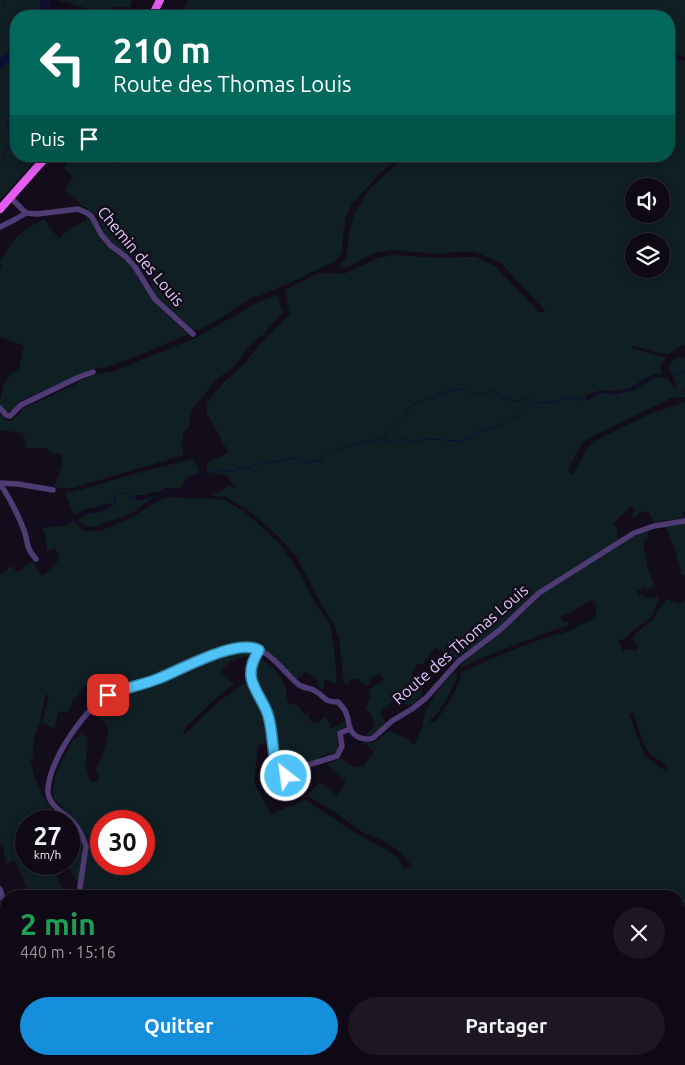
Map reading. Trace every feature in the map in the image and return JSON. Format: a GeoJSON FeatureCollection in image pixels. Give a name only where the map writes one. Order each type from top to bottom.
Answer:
{"type":"FeatureCollection","features":[{"type":"Feature","properties":{"kind":"main road"},"geometry":{"type":"LineString","coordinates":[[0,209],[42,162]]}},
{"type":"Feature","properties":{"kind":"street"},"geometry":{"type":"LineString","coordinates":[[0,226],[26,213],[10,197]]}},
{"type":"Feature","properties":{"kind":"street","name":"Chemin des Louis"},"geometry":{"type":"LineString","coordinates":[[26,213],[38,214],[78,209],[87,213],[92,217],[101,234],[110,245],[126,257],[135,267],[154,299],[193,334]]}},
{"type":"Feature","properties":{"kind":"street"},"geometry":{"type":"LineString","coordinates":[[0,408],[6,415],[10,416],[21,405],[93,372]]}},
{"type":"Feature","properties":{"kind":"street"},"geometry":{"type":"LineString","coordinates":[[36,559],[28,550],[19,518],[0,484],[18,484],[53,490]]}},
{"type":"Feature","properties":{"kind":"street","name":"Route des Thomas Louis"},"geometry":{"type":"LineString","coordinates":[[350,729],[360,738],[373,738],[392,721],[426,698],[464,656],[501,630],[539,593],[634,533],[654,526],[685,521]]}},
{"type":"Feature","properties":{"kind":"street"},"geometry":{"type":"LineString","coordinates":[[80,890],[86,846],[81,832],[74,823],[54,806],[49,799],[48,789],[52,772],[66,742],[99,701],[108,695],[159,679],[199,660],[224,652],[254,647],[259,650],[272,659],[300,686],[316,691],[328,701],[338,702],[347,714],[350,729],[340,733],[342,746],[337,756],[308,765],[286,776],[281,775],[274,758],[268,713],[251,677],[252,664],[259,650]]}},
{"type":"Feature","properties":{"kind":"shaded area"},"geometry":{"type":"Polygon","coordinates":[[[0,0],[41,0],[41,2],[51,0],[50,10],[10,10],[10,162],[34,162],[0,200],[0,0]]]}},
{"type":"Feature","properties":{"kind":"shaded area"},"geometry":{"type":"Polygon","coordinates":[[[57,0],[132,0],[130,8],[114,6],[113,10],[94,10],[57,0]]]}},
{"type":"Feature","properties":{"kind":"shaded area"},"geometry":{"type":"Polygon","coordinates":[[[188,0],[685,0],[685,57],[675,54],[675,10],[183,10],[188,0]]]}},
{"type":"Feature","properties":{"kind":"shaded area"},"geometry":{"type":"Polygon","coordinates":[[[675,54],[677,59],[685,61],[685,345],[682,345],[670,354],[658,353],[633,346],[632,348],[667,358],[660,364],[662,374],[653,374],[630,388],[615,391],[601,390],[585,396],[587,400],[602,393],[615,394],[632,391],[654,378],[667,378],[677,388],[669,368],[670,363],[685,357],[685,389],[683,389],[685,397],[671,398],[589,438],[582,443],[568,469],[570,474],[574,473],[588,447],[595,441],[652,413],[685,402],[684,518],[654,522],[648,511],[640,513],[634,518],[631,515],[636,511],[631,506],[612,525],[617,528],[618,540],[541,589],[493,633],[458,659],[435,648],[423,664],[416,665],[412,674],[421,684],[419,686],[423,694],[408,706],[398,698],[381,711],[381,716],[386,722],[371,735],[365,736],[375,725],[371,714],[366,709],[371,699],[369,690],[384,679],[379,674],[371,678],[369,685],[361,683],[358,679],[350,679],[349,684],[344,683],[339,639],[334,624],[295,555],[279,537],[248,510],[226,497],[212,496],[228,486],[236,487],[228,476],[207,472],[207,462],[222,457],[228,452],[207,413],[207,403],[223,383],[243,365],[261,343],[290,314],[285,290],[319,273],[328,275],[329,273],[343,274],[378,258],[392,255],[443,258],[476,257],[496,267],[539,312],[546,312],[500,262],[475,252],[440,254],[391,250],[374,253],[341,269],[339,266],[346,258],[354,214],[368,191],[400,162],[675,162],[675,54]]]}},
{"type":"Feature","properties":{"kind":"shaded area"},"geometry":{"type":"Polygon","coordinates":[[[69,162],[116,162],[118,164],[120,162],[394,162],[379,174],[352,204],[346,218],[342,251],[335,261],[294,281],[251,298],[226,315],[198,330],[193,330],[154,294],[151,282],[146,274],[130,257],[110,243],[98,216],[81,205],[65,190],[73,177],[64,168],[69,162]]]}},
{"type":"Feature","properties":{"kind":"shaded area"},"geometry":{"type":"Polygon","coordinates":[[[88,218],[104,244],[131,265],[156,303],[189,334],[140,355],[107,367],[96,368],[83,373],[19,402],[11,410],[5,412],[0,401],[5,382],[11,374],[19,370],[24,346],[0,337],[0,268],[2,265],[0,260],[16,237],[44,219],[59,239],[88,218]]]}},
{"type":"Feature","properties":{"kind":"shaded area"},"geometry":{"type":"Polygon","coordinates":[[[277,295],[283,312],[264,334],[250,346],[235,366],[217,379],[191,411],[189,428],[184,431],[181,444],[184,455],[73,488],[54,487],[62,466],[61,453],[51,453],[46,448],[27,448],[23,433],[0,430],[0,414],[6,420],[11,421],[22,409],[81,380],[97,374],[114,371],[195,338],[255,303],[277,295]]]}},
{"type":"Feature","properties":{"kind":"shaded area"},"geometry":{"type":"Polygon","coordinates":[[[194,459],[199,473],[185,480],[182,488],[165,488],[156,493],[136,495],[136,500],[139,501],[152,496],[154,498],[127,516],[98,526],[85,526],[78,520],[88,513],[96,513],[113,505],[108,503],[95,508],[87,508],[74,515],[65,493],[151,469],[194,459]]]}},
{"type":"Feature","properties":{"kind":"shaded area"},"geometry":{"type":"Polygon","coordinates":[[[170,497],[225,500],[245,512],[280,544],[330,624],[337,684],[324,679],[324,689],[319,689],[317,679],[306,672],[297,679],[266,651],[264,645],[242,644],[214,651],[161,674],[119,687],[104,694],[97,700],[92,691],[84,685],[78,696],[73,700],[68,713],[59,711],[54,728],[42,723],[49,696],[46,694],[34,740],[33,757],[30,760],[43,797],[53,810],[15,810],[15,862],[14,860],[7,864],[3,847],[0,845],[0,575],[11,566],[18,572],[33,561],[42,576],[55,566],[59,557],[55,548],[47,551],[45,534],[42,528],[67,525],[75,521],[85,531],[99,530],[120,523],[155,502],[170,497]]]}},
{"type":"Feature","properties":{"kind":"shaded area"},"geometry":{"type":"Polygon","coordinates":[[[685,524],[685,575],[682,575],[674,547],[665,526],[685,524]]]}},
{"type":"Feature","properties":{"kind":"shaded area"},"geometry":{"type":"Polygon","coordinates":[[[647,530],[649,537],[643,541],[648,569],[655,586],[647,590],[646,587],[637,591],[640,596],[643,594],[645,598],[657,597],[659,600],[651,617],[626,638],[618,641],[624,652],[631,649],[636,651],[639,647],[632,639],[639,630],[653,620],[661,606],[668,599],[678,604],[685,600],[685,890],[82,890],[89,844],[80,826],[80,810],[65,810],[54,799],[53,789],[56,774],[74,739],[82,734],[87,737],[88,744],[85,764],[91,781],[98,782],[99,776],[96,770],[108,734],[108,728],[98,718],[103,709],[125,693],[152,686],[191,670],[207,660],[245,649],[253,650],[252,655],[231,661],[220,671],[234,684],[216,698],[185,728],[183,736],[218,702],[249,680],[265,712],[271,740],[258,746],[254,783],[271,814],[306,800],[360,836],[384,848],[398,858],[404,869],[412,866],[391,845],[364,833],[330,809],[307,796],[320,782],[336,796],[346,781],[326,764],[341,758],[354,767],[363,766],[374,752],[363,742],[374,743],[389,730],[415,744],[421,731],[425,712],[434,696],[453,672],[457,675],[450,694],[442,707],[429,721],[435,723],[454,693],[461,673],[528,644],[563,634],[595,618],[597,608],[595,602],[591,600],[571,613],[561,615],[563,621],[568,622],[568,625],[564,627],[462,667],[460,665],[499,634],[545,592],[632,537],[647,530]],[[633,712],[629,714],[645,756],[666,771],[667,766],[649,753],[644,745],[633,712]]]}},
{"type":"Feature","properties":{"kind":"shaded area"},"geometry":{"type":"Polygon","coordinates":[[[260,659],[269,664],[279,675],[286,689],[289,704],[297,705],[304,714],[308,714],[310,721],[317,723],[326,716],[331,728],[345,722],[346,727],[337,731],[338,746],[335,753],[325,755],[294,769],[286,752],[277,755],[271,712],[254,680],[255,666],[260,659]]]}},
{"type":"Feature","properties":{"kind":"shaded area"},"geometry":{"type":"Polygon","coordinates":[[[80,839],[82,844],[80,872],[80,839]]]}},
{"type":"Feature","properties":{"kind":"shaded area"},"geometry":{"type":"Polygon","coordinates":[[[21,875],[58,875],[64,890],[24,890],[27,889],[21,875]]]}},
{"type":"Feature","properties":{"kind":"shaded area"},"geometry":{"type":"Polygon","coordinates":[[[73,875],[79,875],[78,884],[73,875]]]}},
{"type":"Feature","properties":{"kind":"waterway"},"geometry":{"type":"LineString","coordinates":[[3,4],[4,0]]}},
{"type":"Feature","properties":{"kind":"waterway"},"geometry":{"type":"LineString","coordinates":[[43,10],[46,0]]}},
{"type":"Feature","properties":{"kind":"waterway"},"geometry":{"type":"LineString","coordinates":[[0,63],[10,56]]}},
{"type":"Feature","properties":{"kind":"waterway"},"geometry":{"type":"LineString","coordinates":[[10,118],[6,127],[10,130]]}},
{"type":"Feature","properties":{"kind":"waterway"},"geometry":{"type":"LineString","coordinates":[[1,162],[10,145]]}},
{"type":"Feature","properties":{"kind":"waterway"},"geometry":{"type":"LineString","coordinates":[[672,375],[685,372]]}},
{"type":"Feature","properties":{"kind":"waterway"},"geometry":{"type":"LineString","coordinates":[[77,519],[87,511],[99,512],[114,504],[115,497],[124,493],[149,500],[168,489],[183,491],[189,483],[215,471],[233,471],[238,468],[247,469],[255,465],[293,458],[310,463],[315,460],[319,462],[321,457],[336,450],[374,440],[392,442],[399,439],[416,442],[426,439],[459,441],[471,438],[480,431],[500,425],[522,414],[526,408],[535,403],[572,398],[581,400],[602,392],[616,394],[625,389],[641,385],[659,375],[666,376]]}},
{"type":"Feature","properties":{"kind":"waterway"},"geometry":{"type":"LineString","coordinates":[[383,440],[404,416],[410,406],[424,400],[433,399],[438,394],[445,393],[446,391],[463,389],[479,395],[496,391],[501,398],[515,401],[528,398],[534,402]]}},
{"type":"Feature","properties":{"kind":"waterway"},"geometry":{"type":"LineString","coordinates":[[0,522],[15,519]]}},
{"type":"Feature","properties":{"kind":"waterway"},"geometry":{"type":"LineString","coordinates":[[22,519],[34,526],[73,520]]}},
{"type":"Feature","properties":{"kind":"route"},"geometry":{"type":"LineString","coordinates":[[108,695],[159,679],[199,660],[235,648],[254,647],[259,650],[252,664],[252,682],[268,713],[274,744],[274,758],[278,772],[286,776]]}}]}
